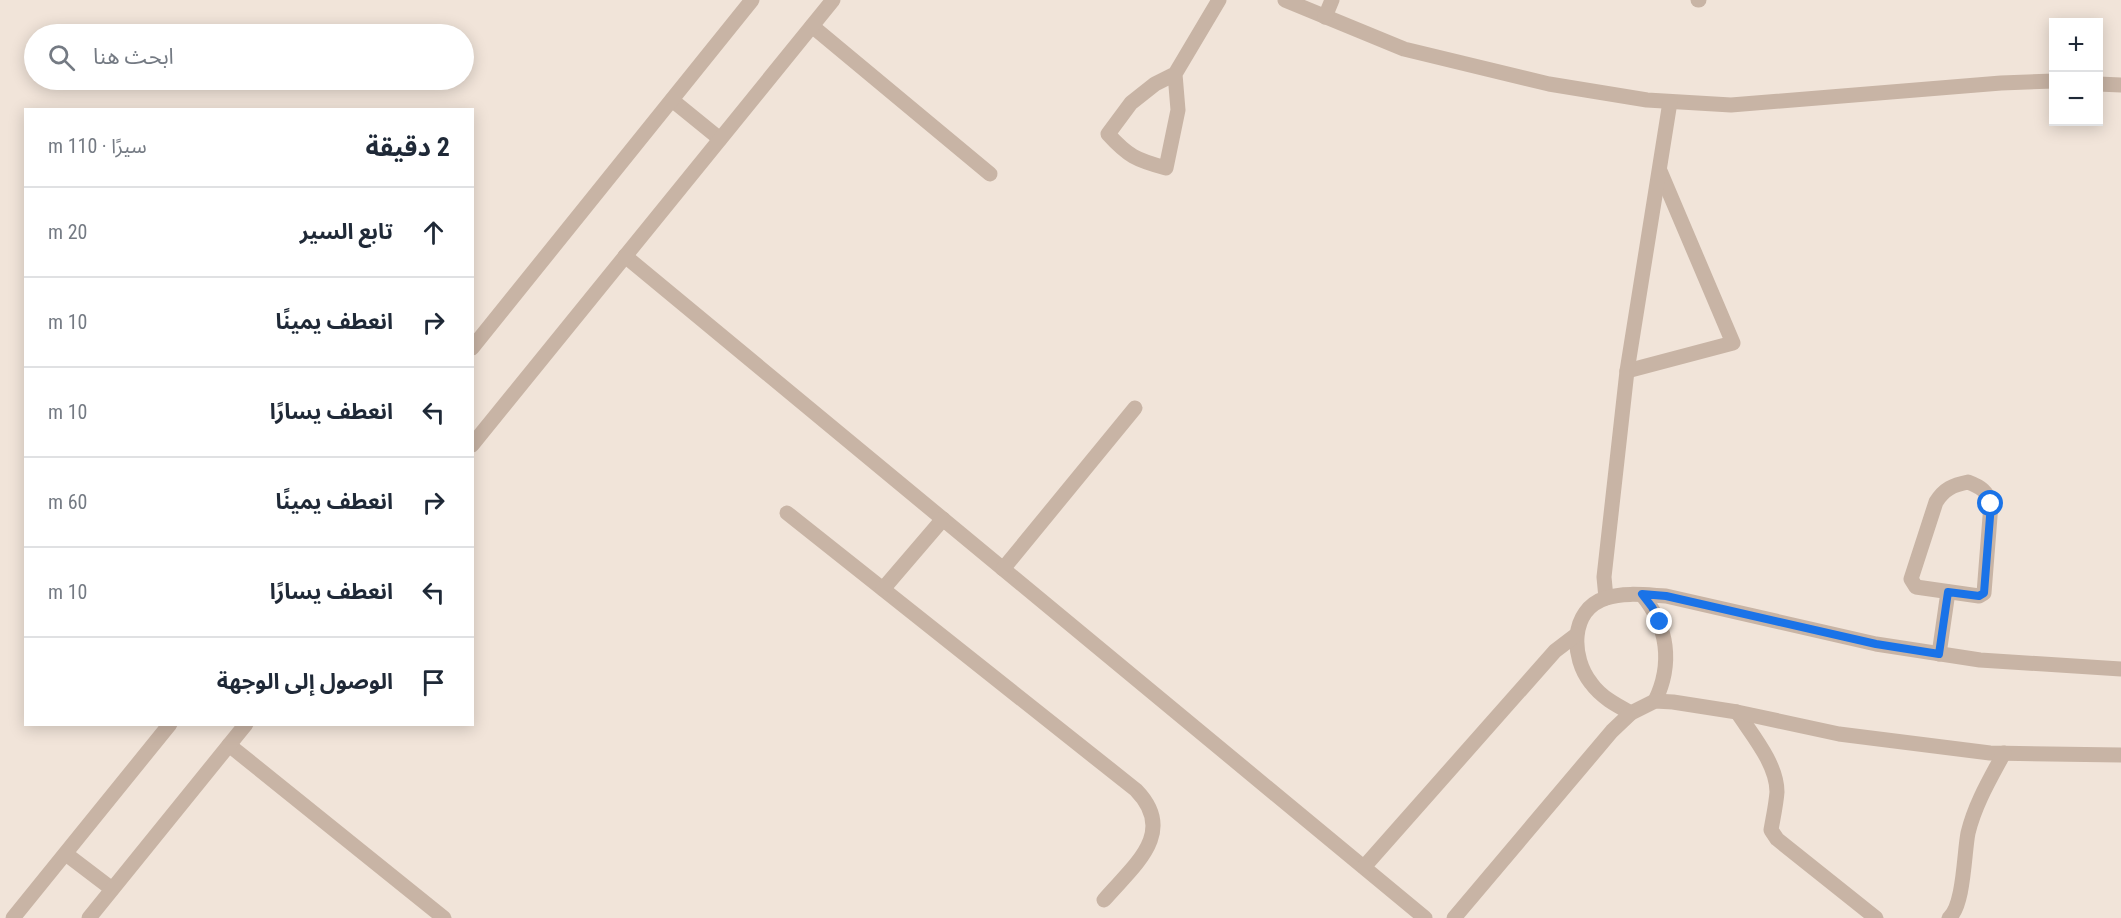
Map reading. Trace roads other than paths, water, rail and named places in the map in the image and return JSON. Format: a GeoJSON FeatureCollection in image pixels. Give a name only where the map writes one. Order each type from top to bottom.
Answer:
{"type":"FeatureCollection","features":[{"type":"Feature","properties":{"kind":"street"},"geometry":{"type":"LineString","coordinates":[[474,346],[752,0]]}},
{"type":"Feature","properties":{"kind":"street"},"geometry":{"type":"LineString","coordinates":[[474,443],[833,0]]}},
{"type":"Feature","properties":{"kind":"street"},"geometry":{"type":"LineString","coordinates":[[1175,74],[1178,110],[1166,168],[1147,163],[1126,153],[1108,134],[1131,103],[1155,84],[1175,74],[1219,0]]}},
{"type":"Feature","properties":{"kind":"street"},"geometry":{"type":"LineString","coordinates":[[1286,0],[1404,49],[1550,84],[1647,100],[1731,105],[2049,81]]}},
{"type":"Feature","properties":{"kind":"street"},"geometry":{"type":"LineString","coordinates":[[1325,17],[1332,0]]}},
{"type":"Feature","properties":{"kind":"street"},"geometry":{"type":"LineString","coordinates":[[812,26],[990,174]]}},
{"type":"Feature","properties":{"kind":"street"},"geometry":{"type":"LineString","coordinates":[[2103,84],[2121,85]]}},
{"type":"Feature","properties":{"kind":"street"},"geometry":{"type":"LineString","coordinates":[[672,100],[720,140]]}},
{"type":"Feature","properties":{"kind":"street"},"geometry":{"type":"LineString","coordinates":[[1606,598],[1605,577],[1627,371],[1670,102]]}},
{"type":"Feature","properties":{"kind":"street"},"geometry":{"type":"LineString","coordinates":[[1627,371],[1733,343],[1659,170]]}},
{"type":"Feature","properties":{"kind":"street"},"geometry":{"type":"LineString","coordinates":[[625,256],[1425,918]]}},
{"type":"Feature","properties":{"kind":"street"},"geometry":{"type":"LineString","coordinates":[[1003,569],[1136,408]]}},
{"type":"Feature","properties":{"kind":"street"},"geometry":{"type":"LineString","coordinates":[[1968,482],[1980,486],[1988,493],[1991,504],[1984,593],[1979,596],[1948,592],[1916,587],[1911,579],[1936,502],[1942,491],[1968,482]]}},
{"type":"Feature","properties":{"kind":"street"},"geometry":{"type":"LineString","coordinates":[[787,513],[1146,801],[1152,814],[1154,829],[1150,843],[1143,855],[1104,900]]}},
{"type":"Feature","properties":{"kind":"street"},"geometry":{"type":"LineString","coordinates":[[883,589],[943,519]]}},
{"type":"Feature","properties":{"kind":"street"},"geometry":{"type":"LineString","coordinates":[[1939,654],[1948,592]]}},
{"type":"Feature","properties":{"kind":"street"},"geometry":{"type":"LineString","coordinates":[[1642,594],[1660,622],[1665,646],[1666,667],[1662,687],[1655,701]]}},
{"type":"Feature","properties":{"kind":"street"},"geometry":{"type":"LineString","coordinates":[[1631,713],[1609,701],[1592,686],[1584,674],[1578,656],[1576,635],[1580,621],[1588,609],[1606,598],[1642,594],[1666,596],[1876,644],[1980,660],[2121,669]]}},
{"type":"Feature","properties":{"kind":"street"},"geometry":{"type":"LineString","coordinates":[[1364,867],[1556,651],[1576,635]]}},
{"type":"Feature","properties":{"kind":"street"},"geometry":{"type":"LineString","coordinates":[[1454,918],[1612,731],[1631,713],[1655,701],[1737,712],[1839,734],[2004,753],[2121,755]]}},
{"type":"Feature","properties":{"kind":"street"},"geometry":{"type":"LineString","coordinates":[[1737,712],[1766,758],[1774,778],[1777,791],[1771,830],[1777,839],[1876,918]]}},
{"type":"Feature","properties":{"kind":"street"},"geometry":{"type":"LineString","coordinates":[[13,918],[168,726]]}},
{"type":"Feature","properties":{"kind":"street"},"geometry":{"type":"LineString","coordinates":[[89,918],[244,726]]}},
{"type":"Feature","properties":{"kind":"street"},"geometry":{"type":"LineString","coordinates":[[229,745],[444,918]]}},
{"type":"Feature","properties":{"kind":"street"},"geometry":{"type":"LineString","coordinates":[[1949,918],[1953,915],[1958,903],[1974,810],[2004,753]]}},
{"type":"Feature","properties":{"kind":"street"},"geometry":{"type":"LineString","coordinates":[[66,854],[112,889]]}}]}
